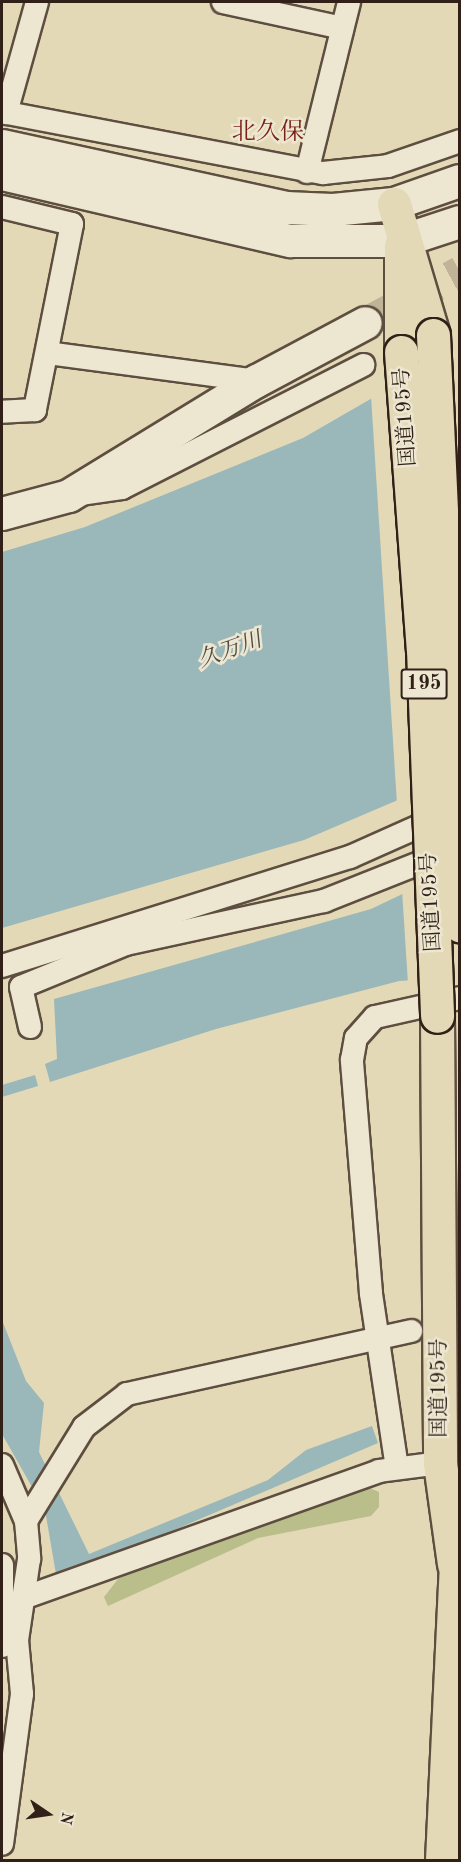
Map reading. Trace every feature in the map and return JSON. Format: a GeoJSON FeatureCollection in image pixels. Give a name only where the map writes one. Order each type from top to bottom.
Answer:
{"type":"FeatureCollection","features":[{"type":"Feature","properties":{"kind":"highway","name":"国道195号"},"geometry":{"type":"LineString","coordinates":[[394,204],[402,241],[424,294],[433,335],[459,925]]}},
{"type":"Feature","properties":{"kind":"highway","name":"国道195号"},"geometry":{"type":"LineString","coordinates":[[402,241],[401,352],[448,1007],[440,1463],[454,1563]]}},
{"type":"Feature","properties":{"kind":"highway","name":"国道195号"},"geometry":{"type":"LineString","coordinates":[[442,1860],[454,1563],[459,1523]]}},
{"type":"Feature","properties":{"kind":"street"},"geometry":{"type":"LineString","coordinates":[[37,2],[4,112],[308,172],[388,166],[459,141]]}},
{"type":"Feature","properties":{"kind":"street"},"geometry":{"type":"LineString","coordinates":[[223,2],[342,28]]}},
{"type":"Feature","properties":{"kind":"street"},"geometry":{"type":"LineString","coordinates":[[308,172],[349,2]]}},
{"type":"Feature","properties":{"kind":"street"},"geometry":{"type":"LineString","coordinates":[[2,146],[286,208],[333,210],[394,204],[459,181]]}},
{"type":"Feature","properties":{"kind":"street"},"geometry":{"type":"LineString","coordinates":[[2,174],[272,238],[402,241],[459,222]]}},
{"type":"Feature","properties":{"kind":"street"},"geometry":{"type":"LineString","coordinates":[[2,207],[72,224],[35,410],[2,412]]}},
{"type":"Feature","properties":{"kind":"street"},"geometry":{"type":"LineString","coordinates":[[69,496],[257,381],[366,323]]}},
{"type":"Feature","properties":{"kind":"street"},"geometry":{"type":"LineString","coordinates":[[48,353],[257,381]]}},
{"type":"Feature","properties":{"kind":"street"},"geometry":{"type":"LineString","coordinates":[[2,514],[69,496],[122,488],[363,365]]}},
{"type":"Feature","properties":{"kind":"street"},"geometry":{"type":"LineString","coordinates":[[30,1027],[21,987],[164,926],[350,857],[459,809]]}},
{"type":"Feature","properties":{"kind":"street"},"geometry":{"type":"LineString","coordinates":[[2,966],[164,926],[324,902],[459,847]]}},
{"type":"Feature","properties":{"kind":"street"},"geometry":{"type":"LineString","coordinates":[[397,1468],[380,1340],[371,1293],[352,1060],[356,1038],[375,1017],[448,1007]]}},
{"type":"Feature","properties":{"kind":"street"},"geometry":{"type":"LineString","coordinates":[[8,1634],[26,1597],[30,1515],[84,1427],[127,1394],[380,1340],[411,1331]]}},
{"type":"Feature","properties":{"kind":"street"},"geometry":{"type":"LineString","coordinates":[[26,1597],[397,1468],[440,1463]]}},
{"type":"Feature","properties":{"kind":"street"},"geometry":{"type":"LineString","coordinates":[[2,1465],[30,1515]]}},
{"type":"Feature","properties":{"kind":"street"},"geometry":{"type":"LineString","coordinates":[[2,1565],[8,1634],[22,1694],[2,1844]]}},
{"type":"Feature","properties":{"kind":"green space"},"geometry":{"type":"Polygon","coordinates":[[[365,1486],[379,1492],[379,1507],[371,1516],[258,1538],[108,1606],[104,1597],[118,1579],[174,1553],[365,1486]]]}},
{"type":"Feature","properties":{"kind":"water","name":"久万川"},"geometry":{"type":"Polygon","coordinates":[[[459,348],[459,774],[304,840],[2,928],[2,552],[85,527],[303,438],[459,348]]]}},
{"type":"Feature","properties":{"kind":"water"},"geometry":{"type":"Polygon","coordinates":[[[459,867],[459,977],[399,981],[216,1029],[50,1082],[45,1064],[57,1059],[54,999],[371,909],[459,867]]]}},
{"type":"Feature","properties":{"kind":"water"},"geometry":{"type":"Polygon","coordinates":[[[35,1075],[38,1086],[2,1097],[2,1085],[35,1075]]]}},
{"type":"Feature","properties":{"kind":"water"},"geometry":{"type":"Polygon","coordinates":[[[2,1320],[26,1381],[44,1403],[39,1452],[89,1554],[268,1480],[306,1450],[372,1426],[378,1443],[57,1580],[45,1510],[2,1434],[2,1320]]]}},
{"type":"Feature","properties":{"kind":"pier"},"geometry":{"type":"Polygon","coordinates":[[[460,345],[460,778],[397,804],[371,396],[460,345]]]}},
{"type":"Feature","properties":{"kind":"pier"},"geometry":{"type":"Polygon","coordinates":[[[460,864],[460,980],[408,984],[402,890],[460,864]]]}},
{"type":"Feature","properties":{"kind":"tunnel"},"geometry":{"type":"LineString","coordinates":[[366,323],[460,272]]}},
{"type":"Feature","properties":{"kind":"district","name":"北久保"},"geometry":{"type":"Point","coordinates":[268,134]}}]}
